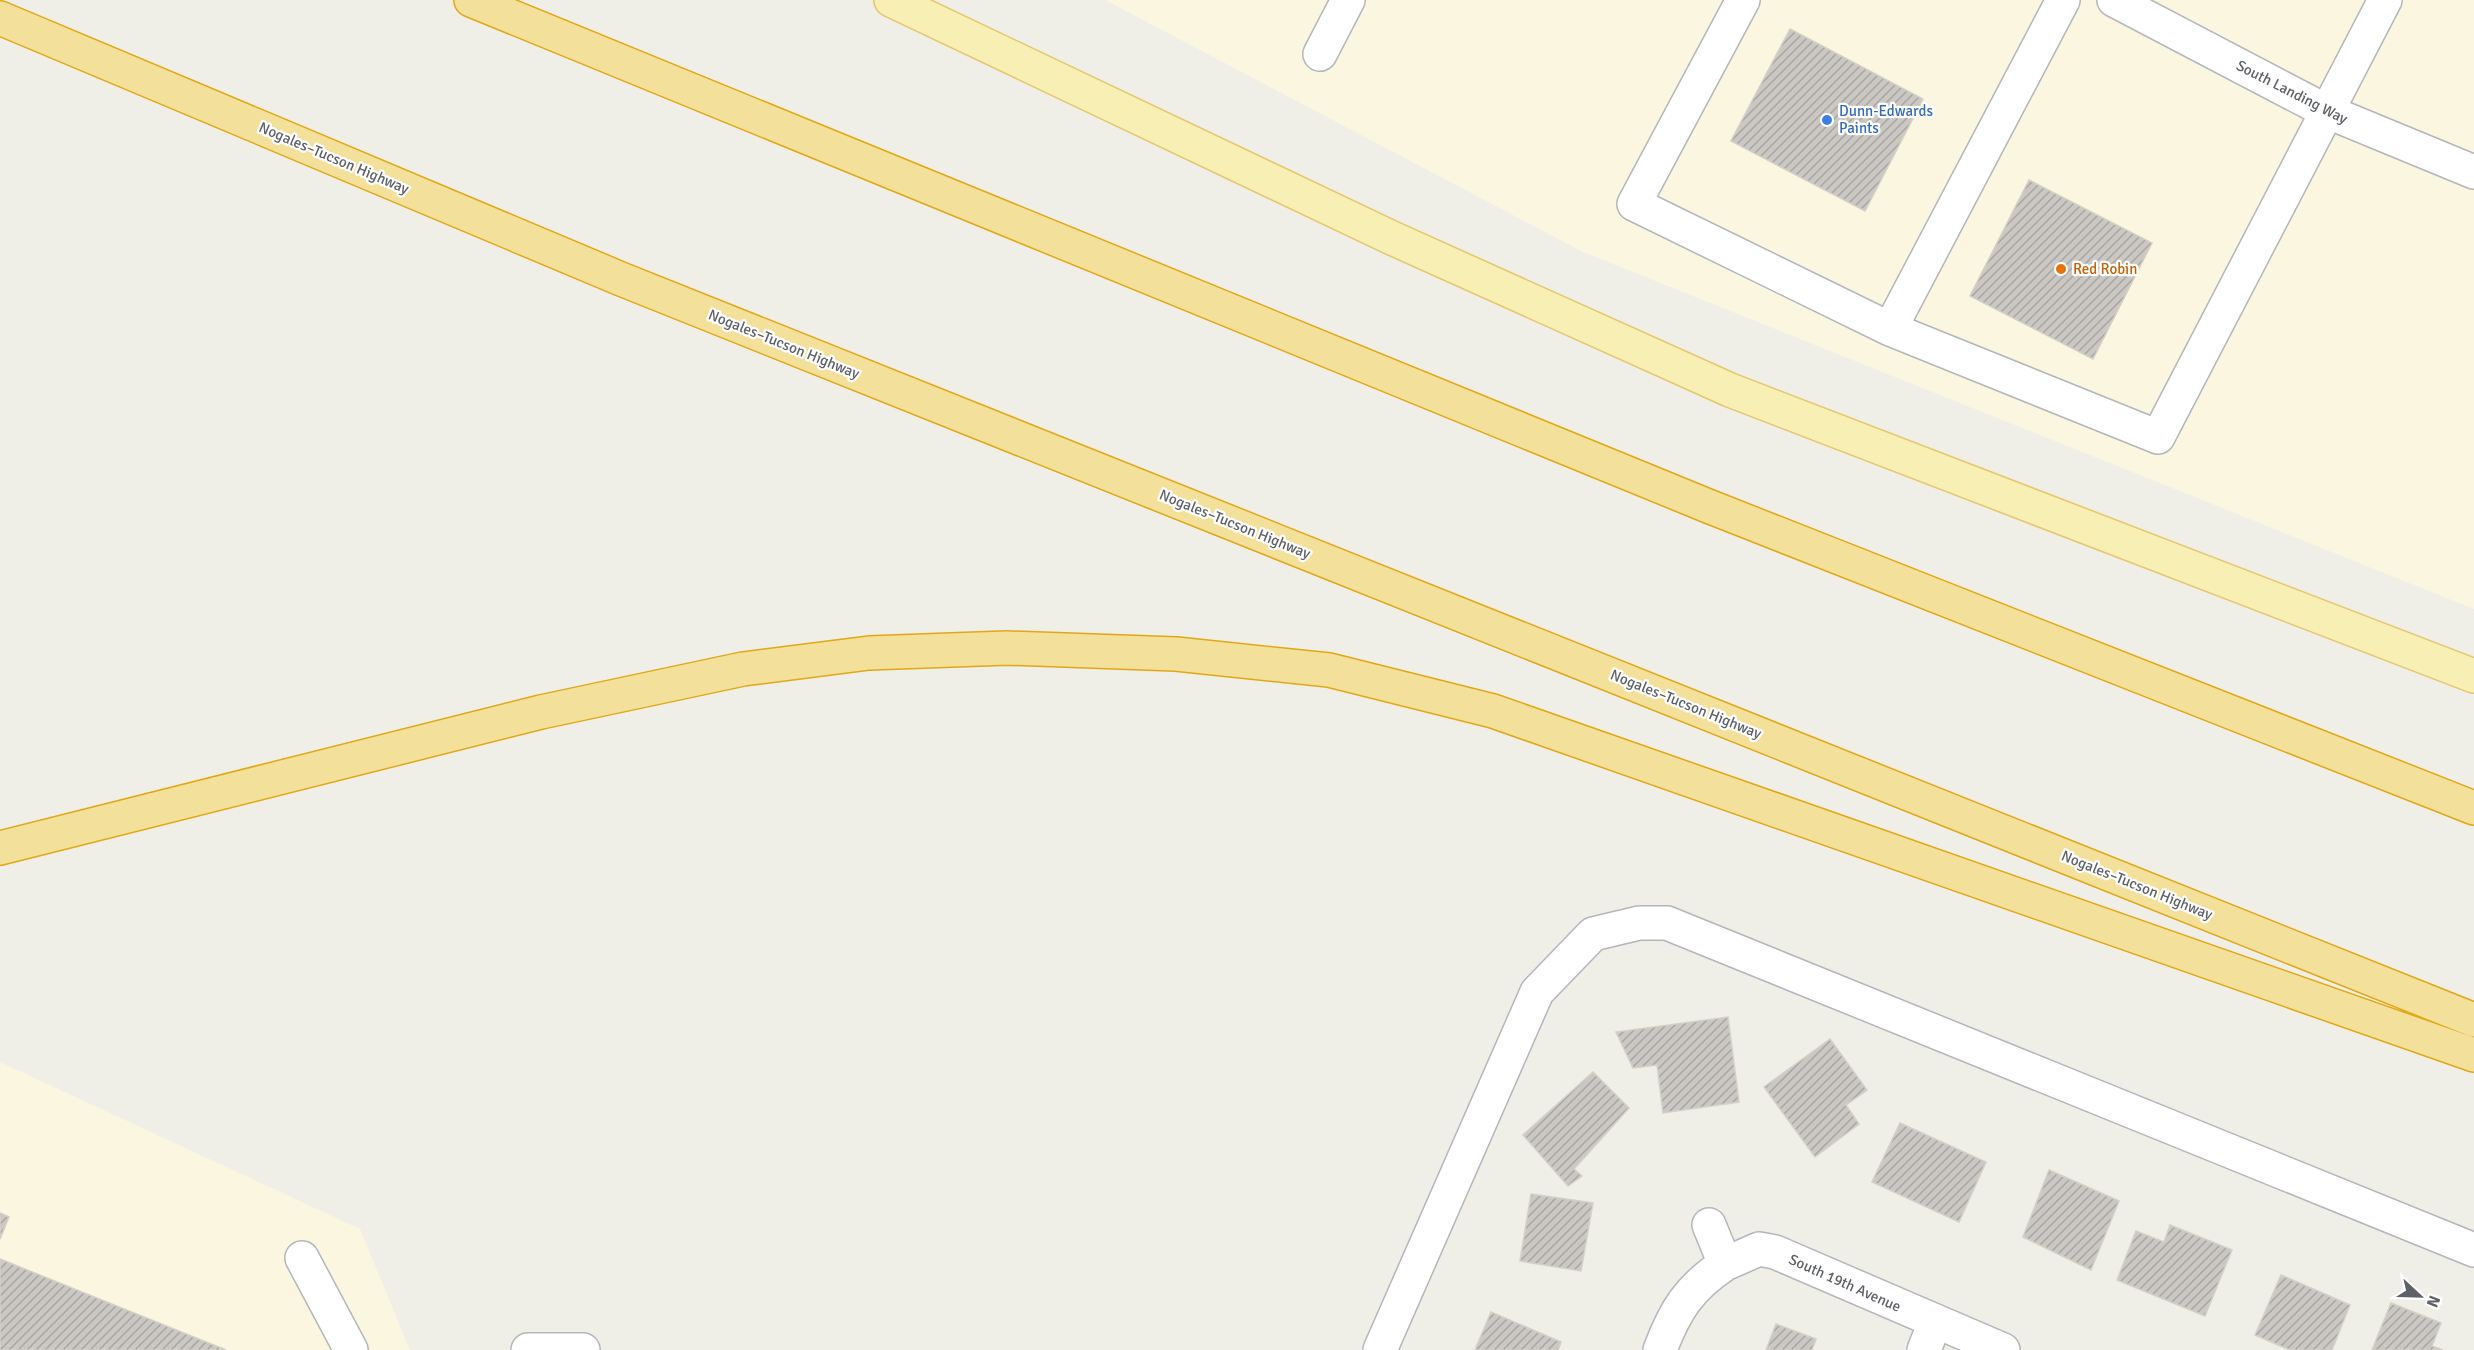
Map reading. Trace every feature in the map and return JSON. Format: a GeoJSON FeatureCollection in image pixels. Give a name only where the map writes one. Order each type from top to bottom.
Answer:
{"type":"FeatureCollection","features":[{"type":"Feature","properties":{"kind":"highway"},"geometry":{"type":"LineString","coordinates":[[471,0],[1719,510],[2474,808]]}},
{"type":"Feature","properties":{"kind":"highway","name":"Nogales–Tucson Highway"},"geometry":{"type":"LineString","coordinates":[[0,18],[644,288],[2474,1020]]}},
{"type":"Feature","properties":{"kind":"highway"},"geometry":{"type":"LineString","coordinates":[[0,848],[541,712],[743,669],[869,653],[1007,648],[1176,654],[1329,670],[1493,711],[2474,1055]]}},
{"type":"Feature","properties":{"kind":"main road"},"geometry":{"type":"LineString","coordinates":[[891,0],[1392,238],[1730,390],[2474,676]]}},
{"type":"Feature","properties":{"kind":"street"},"geometry":{"type":"LineString","coordinates":[[1320,54],[1348,0]]}},
{"type":"Feature","properties":{"kind":"street"},"geometry":{"type":"LineString","coordinates":[[1743,0],[1634,204],[1890,329],[2158,437],[2385,0]]}},
{"type":"Feature","properties":{"kind":"street"},"geometry":{"type":"LineString","coordinates":[[1890,329],[2064,0]]}},
{"type":"Feature","properties":{"kind":"street","name":"South Landing Way"},"geometry":{"type":"LineString","coordinates":[[2114,0],[2326,111],[2474,172]]}},
{"type":"Feature","properties":{"kind":"street"},"geometry":{"type":"LineString","coordinates":[[1380,1350],[1537,993],[1593,933],[1639,923],[1666,923],[2474,1250]]}},
{"type":"Feature","properties":{"kind":"street"},"geometry":{"type":"LineString","coordinates":[[1709,1225],[1725,1264]]}},
{"type":"Feature","properties":{"kind":"street","name":"South 19th Avenue"},"geometry":{"type":"LineString","coordinates":[[1660,1350],[1671,1321],[1685,1298],[1706,1277],[1725,1264],[1759,1249],[1775,1252],[1929,1336],[2002,1350]]}},
{"type":"Feature","properties":{"kind":"street"},"geometry":{"type":"LineString","coordinates":[[302,1258],[351,1350]]}},
{"type":"Feature","properties":{"kind":"street"},"geometry":{"type":"LineString","coordinates":[[528,1350],[583,1350]]}},
{"type":"Feature","properties":{"kind":"shaded area"},"geometry":{"type":"Polygon","coordinates":[[[1105,0],[2474,0],[2474,609],[1583,252],[1105,0]]]}},
{"type":"Feature","properties":{"kind":"shaded area"},"geometry":{"type":"Polygon","coordinates":[[[0,1062],[360,1229],[410,1350],[0,1350],[0,1062]]]}},
{"type":"Feature","properties":{"kind":"building","name":"Dunn-Edwards Paints"},"geometry":{"type":"Polygon","coordinates":[[[1790,29],[1923,99],[1865,211],[1731,141],[1790,29]]]}},
{"type":"Feature","properties":{"kind":"building","name":"Red Robin"},"geometry":{"type":"Polygon","coordinates":[[[2029,180],[2152,243],[2093,359],[1970,296],[2029,180]]]}},
{"type":"Feature","properties":{"kind":"building"},"geometry":{"type":"Polygon","coordinates":[[[1728,1017],[1739,1102],[1663,1113],[1657,1065],[1633,1068],[1616,1032],[1728,1017]]]}},
{"type":"Feature","properties":{"kind":"building"},"geometry":{"type":"Polygon","coordinates":[[[1830,1039],[1867,1090],[1846,1105],[1859,1124],[1815,1157],[1764,1087],[1830,1039]]]}},
{"type":"Feature","properties":{"kind":"building"},"geometry":{"type":"Polygon","coordinates":[[[1593,1072],[1629,1108],[1574,1169],[1582,1176],[1568,1186],[1523,1135],[1593,1072]]]}},
{"type":"Feature","properties":{"kind":"building"},"geometry":{"type":"Polygon","coordinates":[[[1900,1123],[1986,1162],[1959,1222],[1872,1182],[1900,1123]]]}},
{"type":"Feature","properties":{"kind":"building"},"geometry":{"type":"Polygon","coordinates":[[[2049,1170],[2119,1201],[2091,1270],[2023,1237],[2049,1170]]]}},
{"type":"Feature","properties":{"kind":"building"},"geometry":{"type":"Polygon","coordinates":[[[1531,1194],[1593,1203],[1581,1271],[1520,1261],[1531,1194]]]}},
{"type":"Feature","properties":{"kind":"building"},"geometry":{"type":"Polygon","coordinates":[[[0,1213],[9,1217],[0,1239],[0,1213]]]}},
{"type":"Feature","properties":{"kind":"building"},"geometry":{"type":"Polygon","coordinates":[[[2170,1225],[2232,1250],[2205,1316],[2117,1280],[2136,1231],[2164,1242],[2170,1225]]]}},
{"type":"Feature","properties":{"kind":"building"},"geometry":{"type":"Polygon","coordinates":[[[0,1259],[226,1350],[0,1350],[0,1259]]]}},
{"type":"Feature","properties":{"kind":"building"},"geometry":{"type":"Polygon","coordinates":[[[2281,1275],[2350,1305],[2332,1350],[2290,1350],[2255,1335],[2281,1275]]]}},
{"type":"Feature","properties":{"kind":"building"},"geometry":{"type":"Polygon","coordinates":[[[2391,1303],[2441,1323],[2432,1346],[2443,1350],[2372,1350],[2391,1303]]]}},
{"type":"Feature","properties":{"kind":"building"},"geometry":{"type":"Polygon","coordinates":[[[1491,1312],[1561,1342],[1558,1350],[1475,1350],[1491,1312]]]}},
{"type":"Feature","properties":{"kind":"building"},"geometry":{"type":"Polygon","coordinates":[[[1776,1324],[1816,1339],[1812,1350],[1766,1350],[1776,1324]]]}},
{"type":"Feature","properties":{"kind":"place","name":"Dunn-Edwards Paints"},"geometry":{"type":"Point","coordinates":[1827,120]}},
{"type":"Feature","properties":{"kind":"place","name":"Red Robin"},"geometry":{"type":"Point","coordinates":[2061,269]}}]}
